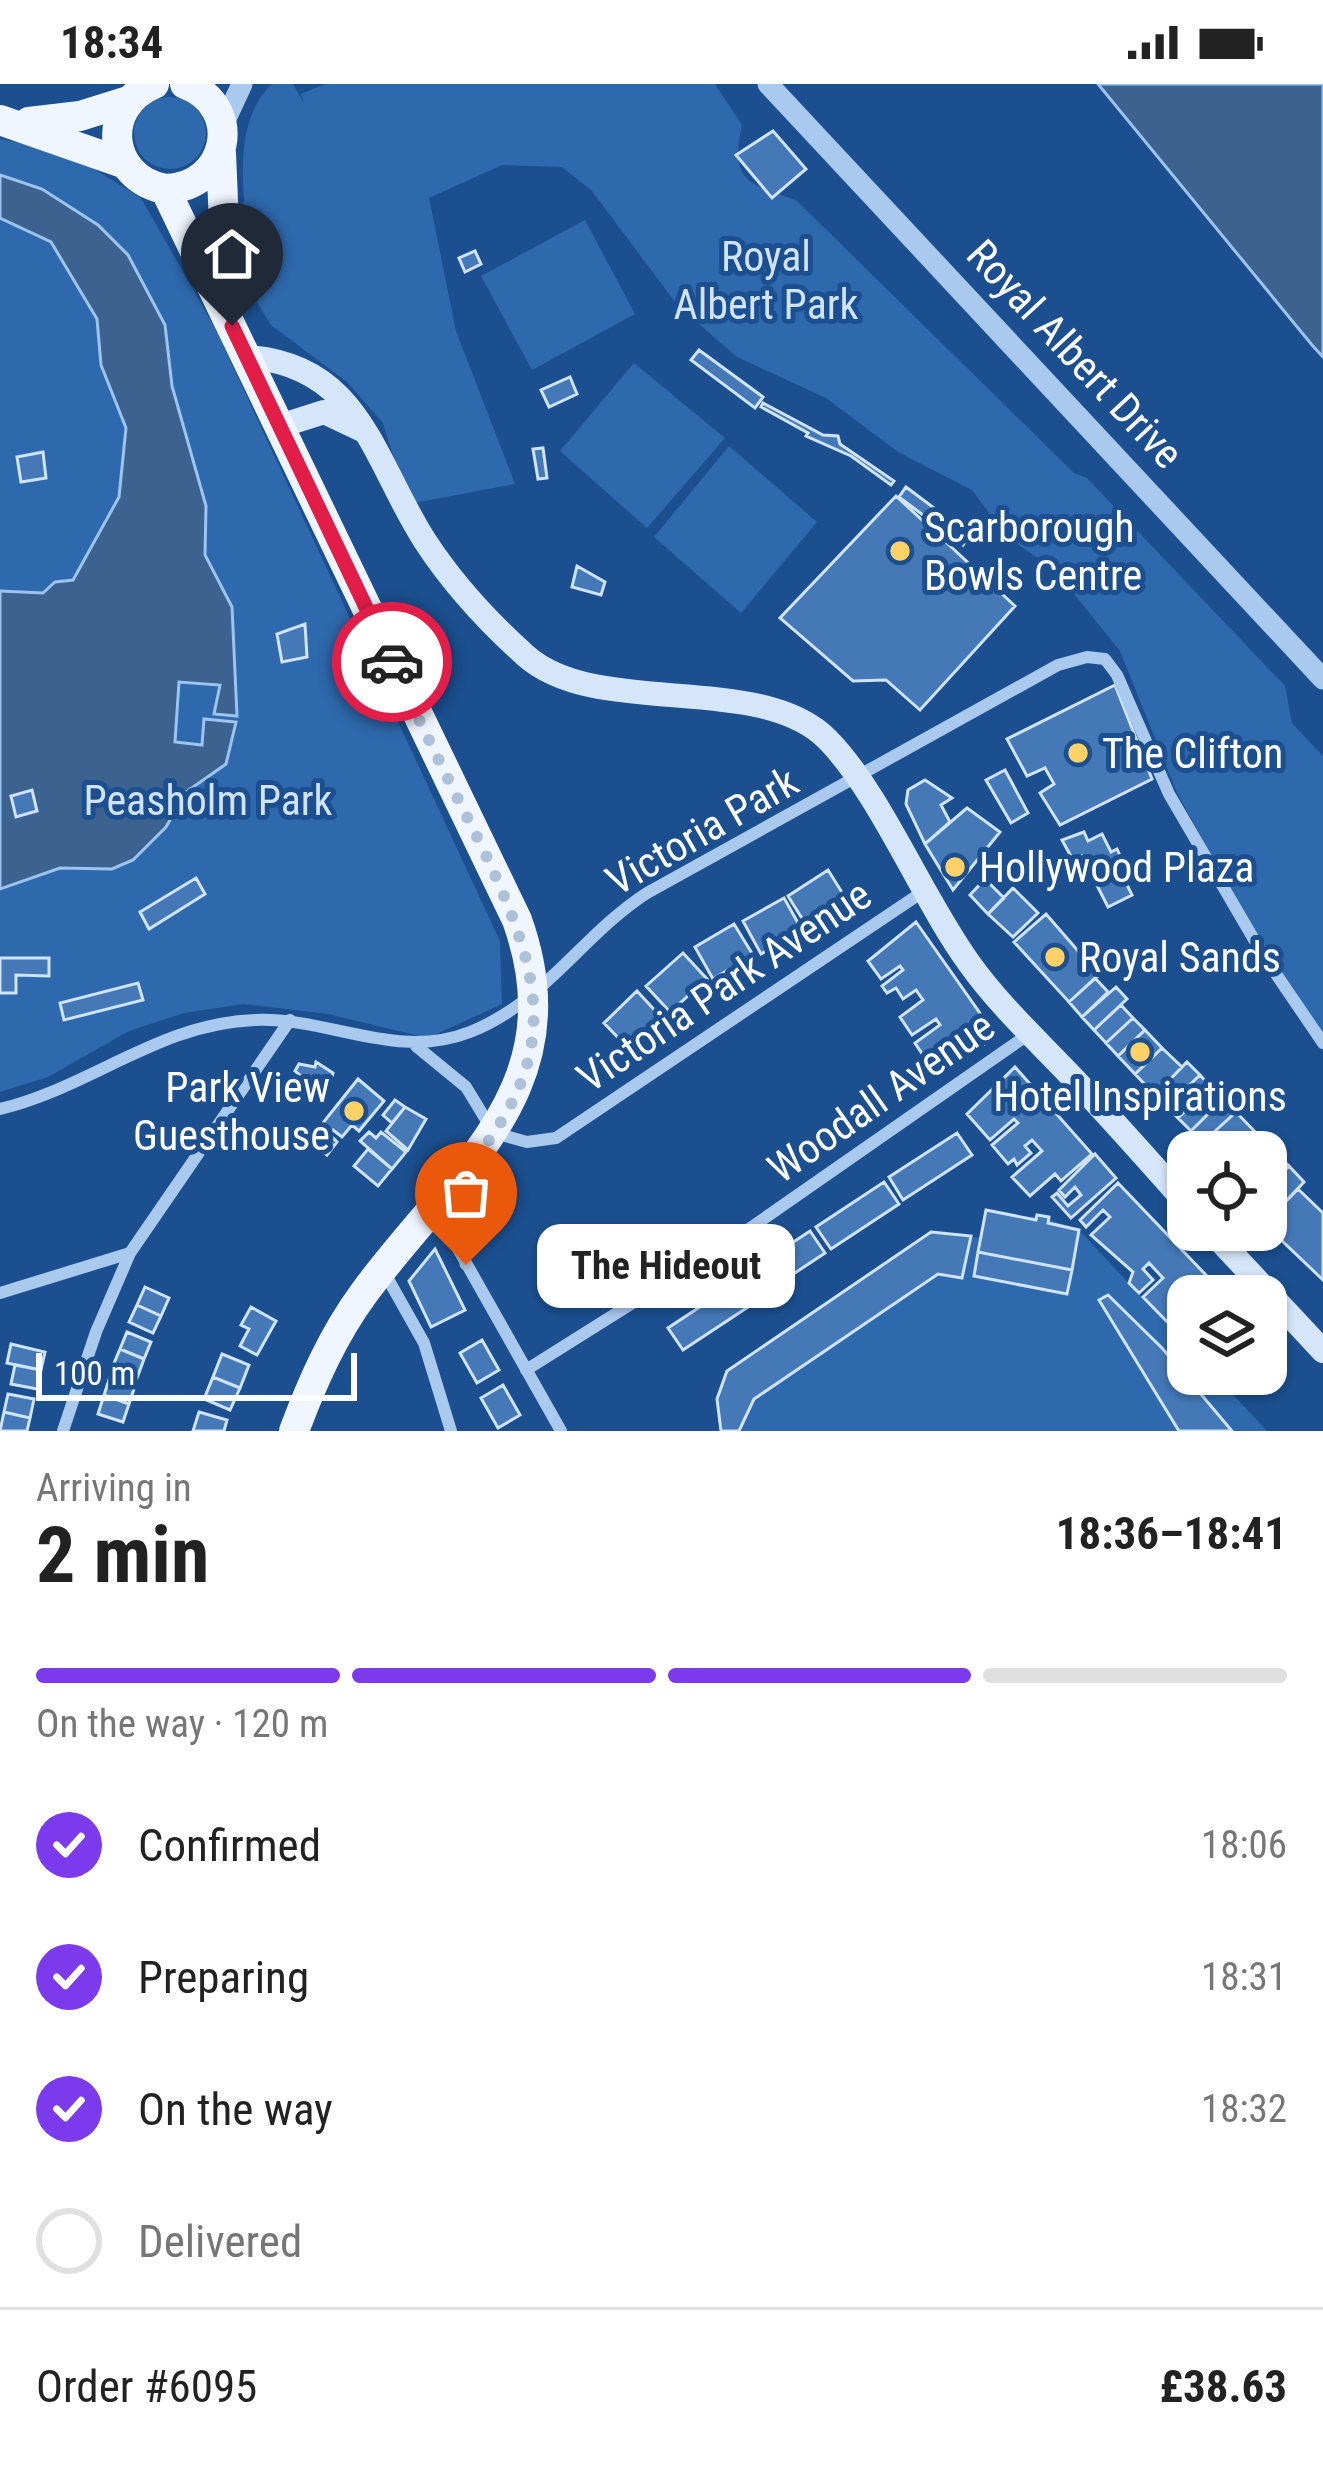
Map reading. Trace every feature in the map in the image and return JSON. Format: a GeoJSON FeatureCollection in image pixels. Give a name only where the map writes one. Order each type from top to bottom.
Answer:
{"type":"FeatureCollection","features":[{"type":"Feature","properties":{"kind":"main road"},"geometry":{"type":"LineString","coordinates":[[185,84],[212,103],[222,139],[221,241],[232,326]]}},
{"type":"Feature","properties":{"kind":"main road"},"geometry":{"type":"LineString","coordinates":[[3,121],[68,118],[141,92]]}},
{"type":"Feature","properties":{"kind":"main road"},"geometry":{"type":"LineString","coordinates":[[123,163],[116,131],[141,92]]}},
{"type":"Feature","properties":{"kind":"main road"},"geometry":{"type":"LineString","coordinates":[[3,121],[123,163],[145,184],[165,189],[200,181],[222,139]]}},
{"type":"Feature","properties":{"kind":"main road"},"geometry":{"type":"LineString","coordinates":[[165,189],[517,920],[534,998],[525,1069],[494,1133],[382,1269],[343,1325],[294,1431]]}},
{"type":"Feature","properties":{"kind":"main road"},"geometry":{"type":"LineString","coordinates":[[248,357],[282,360],[308,370],[339,394],[427,544],[473,605],[532,662],[573,680],[739,704],[801,722],[826,738],[859,781],[921,892],[971,967],[1167,1182]]}},
{"type":"Feature","properties":{"kind":"main road"},"geometry":{"type":"LineString","coordinates":[[280,426],[324,412],[366,433]]}},
{"type":"Feature","properties":{"kind":"main road"},"geometry":{"type":"LineString","coordinates":[[1230,1251],[1323,1351]]}},
{"type":"Feature","properties":{"kind":"street"},"geometry":{"type":"LineString","coordinates":[[222,139],[242,84]]}},
{"type":"Feature","properties":{"kind":"street","name":"Royal Albert Drive"},"geometry":{"type":"LineString","coordinates":[[768,84],[1323,679]]}},
{"type":"Feature","properties":{"kind":"street","name":"Victoria Park"},"geometry":{"type":"LineString","coordinates":[[416,1046],[464,1035],[534,998],[624,908],[859,781],[1058,665],[1087,656],[1105,659],[1216,876],[1323,1043]]}},
{"type":"Feature","properties":{"kind":"street","name":"Victoria Park Avenue"},"geometry":{"type":"LineString","coordinates":[[494,1133],[527,1142],[556,1138],[921,892]]}},
{"type":"Feature","properties":{"kind":"street"},"geometry":{"type":"LineString","coordinates":[[0,1109],[88,1080],[160,1037],[235,1021],[290,1021],[416,1046],[466,1087],[494,1133]]}},
{"type":"Feature","properties":{"kind":"street"},"geometry":{"type":"LineString","coordinates":[[63,1431],[96,1332],[130,1253],[290,1021]]}},
{"type":"Feature","properties":{"kind":"street","name":"Woodall Avenue"},"geometry":{"type":"LineString","coordinates":[[526,1370],[736,1238],[1030,1034]]}},
{"type":"Feature","properties":{"kind":"street"},"geometry":{"type":"LineString","coordinates":[[434,1207],[561,1431]]}},
{"type":"Feature","properties":{"kind":"street"},"geometry":{"type":"LineString","coordinates":[[0,1293],[130,1253]]}},
{"type":"Feature","properties":{"kind":"street"},"geometry":{"type":"LineString","coordinates":[[382,1269],[424,1343],[452,1431]]}},
{"type":"Feature","properties":{"kind":"green space","name":"Royal Albert Park"},"geometry":{"type":"Polygon","coordinates":[[[272,84],[293,84],[304,103],[301,94],[325,84],[715,84],[742,125],[738,159],[746,178],[796,200],[1074,473],[1087,478],[1285,686],[1292,723],[1323,756],[1323,1038],[1266,953],[1177,793],[1120,651],[1054,569],[1007,537],[972,490],[898,452],[826,398],[737,357],[678,306],[592,191],[562,167],[502,165],[429,198],[456,331],[515,484],[408,504],[383,423],[347,382],[271,325],[239,273],[233,214],[244,201],[245,139],[254,109],[272,84]]]}},
{"type":"Feature","properties":{"kind":"green space"},"geometry":{"type":"Polygon","coordinates":[[[170,97],[196,107],[206,133],[196,159],[170,169],[144,159],[134,133],[144,107],[170,97]]]}},
{"type":"Feature","properties":{"kind":"green space","name":"Peasholm Park"},"geometry":{"type":"Polygon","coordinates":[[[0,139],[65,151],[141,198],[215,328],[500,941],[502,1004],[428,1038],[328,1014],[243,1004],[184,1013],[129,1031],[48,1077],[0,1092],[0,139]]]}},
{"type":"Feature","properties":{"kind":"green space"},"geometry":{"type":"Polygon","coordinates":[[[585,220],[635,314],[532,370],[481,276],[585,220]]]}},
{"type":"Feature","properties":{"kind":"green space"},"geometry":{"type":"Polygon","coordinates":[[[634,363],[725,438],[647,528],[560,451],[634,363]]]}},
{"type":"Feature","properties":{"kind":"green space"},"geometry":{"type":"Polygon","coordinates":[[[729,446],[817,522],[741,613],[654,537],[729,446]]]}},
{"type":"Feature","properties":{"kind":"green space"},"geometry":{"type":"Polygon","coordinates":[[[1037,1215],[1079,1230],[1167,1324],[1167,1395],[1234,1395],[1267,1431],[721,1431],[717,1399],[727,1371],[931,1232],[981,1238],[1037,1215]]]}},
{"type":"Feature","properties":{"kind":"shaded area"},"geometry":{"type":"Polygon","coordinates":[[[1098,84],[1323,84],[1323,357],[1312,345],[1098,84]]]}},
{"type":"Feature","properties":{"kind":"shaded area"},"geometry":{"type":"Polygon","coordinates":[[[0,175],[42,189],[98,225],[128,255],[165,325],[172,386],[206,506],[205,555],[232,607],[237,716],[214,714],[220,685],[179,682],[175,742],[202,745],[204,719],[236,722],[226,764],[186,792],[166,827],[133,860],[112,869],[60,868],[0,889],[0,591],[43,593],[55,582],[73,580],[119,497],[126,428],[101,365],[97,319],[51,242],[0,218],[0,175]]]}},
{"type":"Feature","properties":{"kind":"building"},"geometry":{"type":"Polygon","coordinates":[[[773,131],[806,169],[772,198],[736,155],[773,131]]]}},
{"type":"Feature","properties":{"kind":"building"},"geometry":{"type":"Polygon","coordinates":[[[475,251],[481,264],[465,272],[459,258],[475,251]]]}},
{"type":"Feature","properties":{"kind":"building"},"geometry":{"type":"Polygon","coordinates":[[[699,350],[763,397],[755,408],[691,360],[699,350]]]}},
{"type":"Feature","properties":{"kind":"building"},"geometry":{"type":"Polygon","coordinates":[[[570,377],[577,394],[549,407],[541,390],[570,377]]]}},
{"type":"Feature","properties":{"kind":"building"},"geometry":{"type":"Polygon","coordinates":[[[763,403],[823,435],[838,436],[840,444],[894,481],[891,485],[851,456],[806,436],[808,433],[761,407],[763,403]]]}},
{"type":"Feature","properties":{"kind":"building"},"geometry":{"type":"Polygon","coordinates":[[[543,448],[547,478],[538,479],[533,449],[543,448]]]}},
{"type":"Feature","properties":{"kind":"building"},"geometry":{"type":"Polygon","coordinates":[[[43,452],[46,478],[21,482],[17,457],[43,452]]]}},
{"type":"Feature","properties":{"kind":"building"},"geometry":{"type":"Polygon","coordinates":[[[906,487],[970,535],[963,545],[899,497],[906,487]]]}},
{"type":"Feature","properties":{"kind":"building","name":"Scarborough Bowls Centre"},"geometry":{"type":"Polygon","coordinates":[[[896,496],[1015,606],[920,710],[886,680],[853,681],[780,618],[896,496]]]}},
{"type":"Feature","properties":{"kind":"building"},"geometry":{"type":"Polygon","coordinates":[[[577,566],[605,582],[601,595],[572,587],[577,566]]]}},
{"type":"Feature","properties":{"kind":"building"},"geometry":{"type":"Polygon","coordinates":[[[305,624],[307,657],[282,662],[277,634],[305,624]]]}},
{"type":"Feature","properties":{"kind":"building","name":"The Clifton"},"geometry":{"type":"Polygon","coordinates":[[[1115,685],[1152,779],[1060,825],[1040,793],[1054,784],[1045,768],[1027,776],[1007,739],[1115,685]]]}},
{"type":"Feature","properties":{"kind":"building"},"geometry":{"type":"Polygon","coordinates":[[[1005,770],[1028,813],[1011,823],[986,780],[1005,770]]]}},
{"type":"Feature","properties":{"kind":"building"},"geometry":{"type":"Polygon","coordinates":[[[925,780],[952,798],[941,805],[950,822],[925,844],[906,804],[908,790],[925,780]]]}},
{"type":"Feature","properties":{"kind":"building"},"geometry":{"type":"Polygon","coordinates":[[[32,790],[37,811],[16,817],[11,796],[32,790]]]}},
{"type":"Feature","properties":{"kind":"building","name":"Hollywood Plaza"},"geometry":{"type":"Polygon","coordinates":[[[967,808],[1000,832],[953,890],[925,844],[967,808]]]}},
{"type":"Feature","properties":{"kind":"building"},"geometry":{"type":"Polygon","coordinates":[[[1084,832],[1088,841],[1102,834],[1111,852],[1117,849],[1122,860],[1116,862],[1132,895],[1108,907],[1082,856],[1073,860],[1062,840],[1084,832]]]}},
{"type":"Feature","properties":{"kind":"building"},"geometry":{"type":"Polygon","coordinates":[[[828,870],[848,902],[808,928],[788,896],[828,870]]]}},
{"type":"Feature","properties":{"kind":"building"},"geometry":{"type":"Polygon","coordinates":[[[196,878],[205,894],[149,929],[140,912],[196,878]]]}},
{"type":"Feature","properties":{"kind":"building"},"geometry":{"type":"Polygon","coordinates":[[[985,879],[1004,898],[988,914],[970,895],[985,879]]]}},
{"type":"Feature","properties":{"kind":"building"},"geometry":{"type":"Polygon","coordinates":[[[1013,888],[1038,913],[1013,937],[988,914],[1013,888]]]}},
{"type":"Feature","properties":{"kind":"building"},"geometry":{"type":"Polygon","coordinates":[[[784,898],[802,930],[761,954],[743,921],[784,898]]]}},
{"type":"Feature","properties":{"kind":"building","name":"Royal Sands"},"geometry":{"type":"Polygon","coordinates":[[[1046,914],[1099,975],[1069,1002],[1014,942],[1046,914]]]}},
{"type":"Feature","properties":{"kind":"building"},"geometry":{"type":"Polygon","coordinates":[[[916,922],[996,1036],[949,1069],[940,1056],[929,1064],[915,1043],[940,1025],[936,1019],[912,1035],[900,1017],[923,1000],[916,990],[903,999],[896,988],[887,993],[882,986],[903,970],[900,966],[881,979],[868,961],[916,922]]]}},
{"type":"Feature","properties":{"kind":"building"},"geometry":{"type":"Polygon","coordinates":[[[734,924],[753,955],[713,979],[695,947],[734,924]]]}},
{"type":"Feature","properties":{"kind":"building"},"geometry":{"type":"Polygon","coordinates":[[[683,953],[707,979],[670,1012],[646,986],[683,953]]]}},
{"type":"Feature","properties":{"kind":"building"},"geometry":{"type":"Polygon","coordinates":[[[0,958],[49,958],[49,976],[16,975],[16,993],[0,993],[0,958]]]}},
{"type":"Feature","properties":{"kind":"building"},"geometry":{"type":"Polygon","coordinates":[[[1095,978],[1108,992],[1082,1017],[1069,1002],[1095,978]]]}},
{"type":"Feature","properties":{"kind":"building"},"geometry":{"type":"Polygon","coordinates":[[[138,983],[143,1000],[64,1020],[60,1003],[138,983]]]}},
{"type":"Feature","properties":{"kind":"building"},"geometry":{"type":"Polygon","coordinates":[[[1116,987],[1127,999],[1094,1030],[1082,1017],[1116,987]]]}},
{"type":"Feature","properties":{"kind":"building"},"geometry":{"type":"Polygon","coordinates":[[[637,991],[660,1016],[649,1027],[657,1035],[649,1044],[640,1034],[627,1047],[604,1023],[637,991]]]}},
{"type":"Feature","properties":{"kind":"building"},"geometry":{"type":"Polygon","coordinates":[[[1121,1005],[1133,1018],[1106,1043],[1094,1030],[1121,1005]]]}},
{"type":"Feature","properties":{"kind":"building"},"geometry":{"type":"Polygon","coordinates":[[[1133,1018],[1145,1030],[1118,1056],[1106,1043],[1133,1018]]]}},
{"type":"Feature","properties":{"kind":"building","name":"Hotel Inspirations"},"geometry":{"type":"Polygon","coordinates":[[[1145,1030],[1162,1048],[1135,1074],[1118,1056],[1145,1030]]]}},
{"type":"Feature","properties":{"kind":"building"},"geometry":{"type":"Polygon","coordinates":[[[1162,1048],[1182,1067],[1155,1095],[1135,1074],[1162,1048]]]}},
{"type":"Feature","properties":{"kind":"building"},"geometry":{"type":"Polygon","coordinates":[[[316,1062],[333,1073],[327,1096],[319,1099],[299,1090],[302,1077],[295,1071],[299,1064],[315,1067],[316,1062]]]}},
{"type":"Feature","properties":{"kind":"building"},"geometry":{"type":"Polygon","coordinates":[[[1187,1062],[1200,1075],[1167,1107],[1155,1095],[1187,1062]]]}},
{"type":"Feature","properties":{"kind":"building"},"geometry":{"type":"Polygon","coordinates":[[[1015,1067],[1092,1154],[1061,1181],[1055,1174],[1030,1196],[1012,1177],[1042,1151],[1032,1140],[1025,1146],[1031,1153],[1017,1165],[1014,1159],[1008,1164],[992,1145],[1018,1123],[1014,1119],[990,1140],[967,1114],[1015,1067]]]}},
{"type":"Feature","properties":{"kind":"building"},"geometry":{"type":"Polygon","coordinates":[[[1200,1075],[1211,1087],[1178,1118],[1167,1107],[1200,1075]]]}},
{"type":"Feature","properties":{"kind":"building","name":"Park View Guesthouse"},"geometry":{"type":"Polygon","coordinates":[[[358,1079],[384,1101],[359,1131],[352,1125],[342,1137],[333,1130],[329,1134],[337,1142],[327,1155],[316,1145],[318,1129],[358,1079]]]}},
{"type":"Feature","properties":{"kind":"building"},"geometry":{"type":"Polygon","coordinates":[[[1211,1087],[1223,1099],[1191,1131],[1178,1118],[1211,1087]]]}},
{"type":"Feature","properties":{"kind":"building"},"geometry":{"type":"Polygon","coordinates":[[[1223,1099],[1236,1112],[1215,1131],[1191,1131],[1223,1099]]]}},
{"type":"Feature","properties":{"kind":"building"},"geometry":{"type":"Polygon","coordinates":[[[395,1100],[405,1107],[392,1123],[383,1115],[395,1100]]]}},
{"type":"Feature","properties":{"kind":"building"},"geometry":{"type":"Polygon","coordinates":[[[405,1107],[426,1119],[408,1150],[386,1131],[405,1107]]]}},
{"type":"Feature","properties":{"kind":"building"},"geometry":{"type":"Polygon","coordinates":[[[1236,1112],[1254,1131],[1215,1131],[1236,1112]]]}},
{"type":"Feature","properties":{"kind":"building"},"geometry":{"type":"Polygon","coordinates":[[[369,1132],[376,1138],[381,1132],[406,1152],[392,1169],[360,1141],[369,1132]]]}},
{"type":"Feature","properties":{"kind":"building"},"geometry":{"type":"Polygon","coordinates":[[[957,1133],[972,1155],[903,1200],[889,1177],[957,1133]]]}},
{"type":"Feature","properties":{"kind":"building"},"geometry":{"type":"Polygon","coordinates":[[[368,1149],[392,1169],[378,1186],[354,1166],[368,1149]]]}},
{"type":"Feature","properties":{"kind":"building"},"geometry":{"type":"Polygon","coordinates":[[[1095,1154],[1116,1178],[1071,1218],[1052,1197],[1057,1193],[1068,1206],[1081,1195],[1075,1187],[1065,1197],[1059,1190],[1095,1154]]]}},
{"type":"Feature","properties":{"kind":"building"},"geometry":{"type":"Polygon","coordinates":[[[1287,1168],[1304,1182],[1287,1200],[1287,1168]]]}},
{"type":"Feature","properties":{"kind":"building"},"geometry":{"type":"Polygon","coordinates":[[[884,1182],[899,1204],[831,1249],[816,1227],[884,1182]]]}},
{"type":"Feature","properties":{"kind":"building"},"geometry":{"type":"Polygon","coordinates":[[[1118,1183],[1167,1234],[1167,1251],[1183,1251],[1206,1275],[1167,1275],[1167,1322],[1143,1297],[1163,1278],[1149,1263],[1143,1269],[1153,1280],[1139,1293],[1129,1283],[1133,1272],[1091,1235],[1110,1217],[1103,1210],[1086,1227],[1080,1220],[1118,1183]]]}},
{"type":"Feature","properties":{"kind":"building"},"geometry":{"type":"Polygon","coordinates":[[[1298,1189],[1323,1213],[1323,1280],[1287,1246],[1287,1200],[1298,1189]]]}},
{"type":"Feature","properties":{"kind":"building"},"geometry":{"type":"Polygon","coordinates":[[[986,1210],[1036,1220],[1037,1215],[1049,1217],[1048,1223],[1079,1230],[1072,1270],[978,1252],[986,1210]]]}},
{"type":"Feature","properties":{"kind":"building"},"geometry":{"type":"Polygon","coordinates":[[[810,1231],[825,1253],[757,1298],[742,1276],[810,1231]]]}},
{"type":"Feature","properties":{"kind":"building"},"geometry":{"type":"Polygon","coordinates":[[[931,1232],[971,1236],[962,1278],[938,1274],[754,1399],[739,1431],[721,1431],[717,1399],[727,1371],[931,1232]]]}},
{"type":"Feature","properties":{"kind":"building"},"geometry":{"type":"Polygon","coordinates":[[[435,1249],[465,1310],[431,1327],[409,1281],[435,1249]]]}},
{"type":"Feature","properties":{"kind":"building"},"geometry":{"type":"Polygon","coordinates":[[[978,1252],[1072,1270],[1067,1294],[974,1276],[978,1252]]]}},
{"type":"Feature","properties":{"kind":"building"},"geometry":{"type":"Polygon","coordinates":[[[736,1283],[751,1305],[683,1350],[668,1328],[736,1283]]]}},
{"type":"Feature","properties":{"kind":"building"},"geometry":{"type":"Polygon","coordinates":[[[145,1287],[169,1298],[161,1316],[137,1305],[145,1287]]]}},
{"type":"Feature","properties":{"kind":"building"},"geometry":{"type":"Polygon","coordinates":[[[1108,1295],[1167,1354],[1167,1395],[1202,1395],[1232,1431],[1179,1431],[1099,1300],[1108,1295]]]}},
{"type":"Feature","properties":{"kind":"building"},"geometry":{"type":"Polygon","coordinates":[[[137,1305],[161,1316],[153,1333],[129,1322],[137,1305]]]}},
{"type":"Feature","properties":{"kind":"building"},"geometry":{"type":"Polygon","coordinates":[[[251,1307],[276,1321],[257,1355],[240,1346],[249,1329],[241,1325],[251,1307]]]}},
{"type":"Feature","properties":{"kind":"building"},"geometry":{"type":"Polygon","coordinates":[[[127,1332],[151,1342],[144,1359],[120,1349],[127,1332]]]}},
{"type":"Feature","properties":{"kind":"building"},"geometry":{"type":"Polygon","coordinates":[[[482,1340],[499,1370],[477,1383],[460,1353],[482,1340]]]}},
{"type":"Feature","properties":{"kind":"building"},"geometry":{"type":"Polygon","coordinates":[[[11,1344],[45,1352],[41,1370],[7,1363],[11,1344]]]}},
{"type":"Feature","properties":{"kind":"building"},"geometry":{"type":"Polygon","coordinates":[[[120,1349],[144,1359],[137,1378],[112,1368],[120,1349]]]}},
{"type":"Feature","properties":{"kind":"building"},"geometry":{"type":"Polygon","coordinates":[[[222,1354],[249,1365],[240,1388],[213,1377],[222,1354]]]}},
{"type":"Feature","properties":{"kind":"building"},"geometry":{"type":"Polygon","coordinates":[[[15,1365],[41,1370],[37,1389],[11,1384],[15,1365]]]}},
{"type":"Feature","properties":{"kind":"building"},"geometry":{"type":"Polygon","coordinates":[[[110,1377],[135,1386],[129,1404],[104,1395],[110,1377]]]}},
{"type":"Feature","properties":{"kind":"building"},"geometry":{"type":"Polygon","coordinates":[[[213,1377],[240,1388],[230,1410],[204,1399],[213,1377]]]}},
{"type":"Feature","properties":{"kind":"building"},"geometry":{"type":"Polygon","coordinates":[[[503,1385],[520,1415],[498,1428],[481,1398],[503,1385]]]}},
{"type":"Feature","properties":{"kind":"building"},"geometry":{"type":"Polygon","coordinates":[[[8,1394],[34,1399],[30,1418],[4,1412],[8,1394]]]}},
{"type":"Feature","properties":{"kind":"building"},"geometry":{"type":"Polygon","coordinates":[[[104,1395],[129,1404],[123,1422],[98,1414],[104,1395]]]}},
{"type":"Feature","properties":{"kind":"building"},"geometry":{"type":"Polygon","coordinates":[[[4,1412],[30,1418],[27,1431],[0,1431],[4,1412]]]}},
{"type":"Feature","properties":{"kind":"building"},"geometry":{"type":"Polygon","coordinates":[[[199,1412],[227,1420],[224,1431],[193,1431],[199,1412]]]}},
{"type":"Feature","properties":{"kind":"way so far"},"geometry":{"type":"LineString","coordinates":[[392,662],[517,920],[532,971],[531,1046],[517,1091],[470,1168],[434,1207],[466,1265]]}},
{"type":"Feature","properties":{"kind":"place","name":"Scarborough Bowls Centre"},"geometry":{"type":"Point","coordinates":[900,551]}},
{"type":"Feature","properties":{"kind":"place","name":"The Clifton"},"geometry":{"type":"Point","coordinates":[1078,753]}},
{"type":"Feature","properties":{"kind":"place","name":"Hollywood Plaza"},"geometry":{"type":"Point","coordinates":[955,867]}},
{"type":"Feature","properties":{"kind":"place","name":"Royal Sands"},"geometry":{"type":"Point","coordinates":[1055,957]}},
{"type":"Feature","properties":{"kind":"place","name":"Hotel Inspirations"},"geometry":{"type":"Point","coordinates":[1140,1052]}},
{"type":"Feature","properties":{"kind":"place","name":"Park View Guesthouse"},"geometry":{"type":"Point","coordinates":[354,1111]}},
{"type":"Feature","properties":{"kind":"place","name":"The Hideout"},"geometry":{"type":"Point","coordinates":[466,1265]}},
{"type":"Feature","properties":{"kind":"route"},"geometry":{"type":"LineString","coordinates":[[232,326],[392,662]]}}]}
